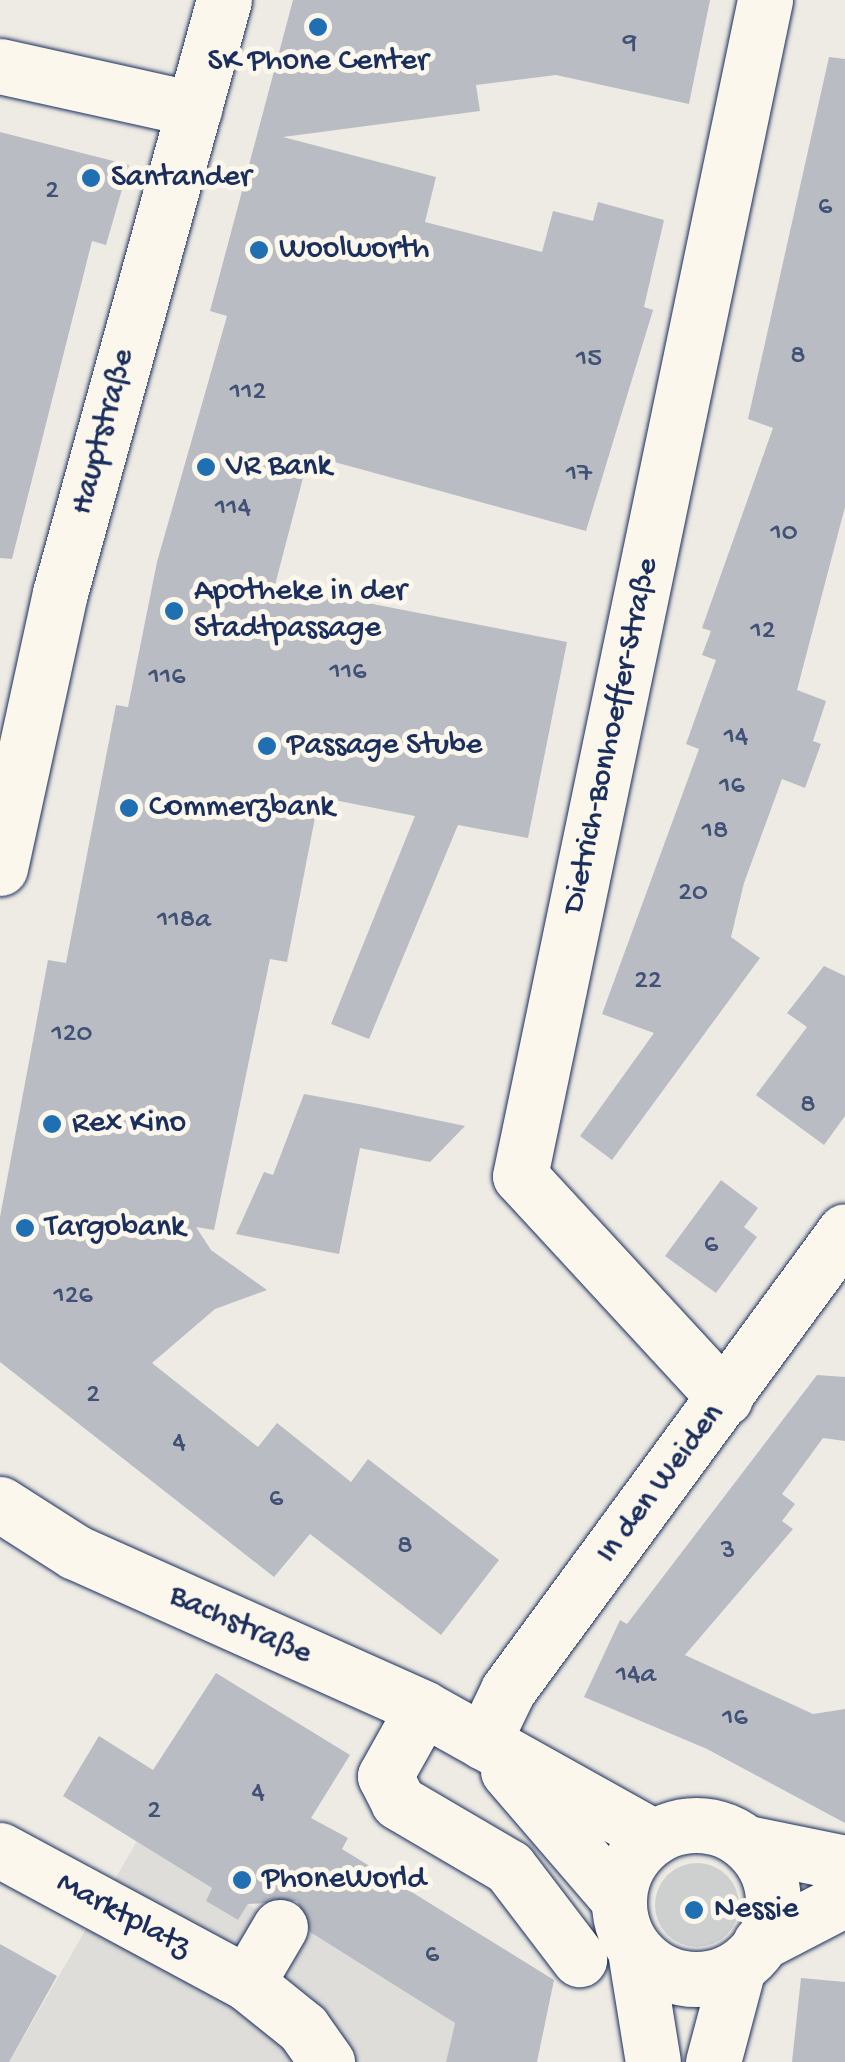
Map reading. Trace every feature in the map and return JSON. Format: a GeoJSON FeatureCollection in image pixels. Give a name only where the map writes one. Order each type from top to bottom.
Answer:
{"type":"FeatureCollection","features":[{"type":"Feature","properties":{"kind":"street","name":"Hauptstraße"},"geometry":{"type":"LineString","coordinates":[[0,868],[60,592],[224,0]]}},
{"type":"Feature","properties":{"kind":"street","name":"Dietrich-Bonhoeffer-Straße"},"geometry":{"type":"LineString","coordinates":[[725,1398],[520,1176],[765,0]]}},
{"type":"Feature","properties":{"kind":"street"},"geometry":{"type":"LineString","coordinates":[[0,66],[194,109]]}},
{"type":"Feature","properties":{"kind":"street","name":"In den Weiden"},"geometry":{"type":"LineString","coordinates":[[484,1742],[508,1690],[838,1253]]}},
{"type":"Feature","properties":{"kind":"street","name":"Bachstraße"},"geometry":{"type":"LineString","coordinates":[[0,1504],[75,1552],[422,1708],[654,1837]]}},
{"type":"Feature","properties":{"kind":"street"},"geometry":{"type":"LineString","coordinates":[[422,1708],[385,1776],[398,1802],[509,1867],[579,1959]]}},
{"type":"Feature","properties":{"kind":"street","name":"Bachstraße"},"geometry":{"type":"LineString","coordinates":[[484,1742],[618,1899]]}},
{"type":"Feature","properties":{"kind":"street"},"geometry":{"type":"LineString","coordinates":[[654,2062],[635,1951],[618,1899],[624,1872],[654,1837],[704,1826],[747,1843],[845,1863]]}},
{"type":"Feature","properties":{"kind":"street"},"geometry":{"type":"LineString","coordinates":[[713,2062],[772,1895],[747,1843]]}},
{"type":"Feature","properties":{"kind":"street","name":"Marktplatz"},"geometry":{"type":"LineString","coordinates":[[0,1850],[247,1983],[302,2028],[326,2062]]}},
{"type":"Feature","properties":{"kind":"street"},"geometry":{"type":"LineString","coordinates":[[635,1951],[662,1971],[696,1979],[749,1956],[845,1899]]}},
{"type":"Feature","properties":{"kind":"street"},"geometry":{"type":"LineString","coordinates":[[247,1983],[280,1927]]}},
{"type":"Feature","properties":{"kind":"shaded area"},"geometry":{"type":"Polygon","coordinates":[[[137,1841],[212,1888],[206,1901],[238,1920],[248,1904],[289,1932],[296,1923],[455,2023],[446,2062],[9,2062],[137,1841]]]}},
{"type":"Feature","properties":{"kind":"shaded area"},"geometry":{"type":"Polygon","coordinates":[[[697,1863],[720,1870],[732,1882],[739,1905],[732,1928],[720,1940],[697,1947],[674,1940],[662,1928],[655,1905],[662,1882],[674,1870],[697,1863]]]}},
{"type":"Feature","properties":{"kind":"building"},"geometry":{"type":"Polygon","coordinates":[[[293,0],[710,0],[689,104],[556,75],[476,85],[480,111],[283,137],[436,177],[425,222],[542,252],[553,211],[593,221],[598,202],[664,220],[644,307],[653,310],[586,531],[309,455],[275,585],[567,642],[528,838],[458,825],[369,1039],[331,1024],[415,816],[319,797],[287,962],[270,959],[214,1230],[196,1227],[211,1250],[267,1290],[215,1309],[152,1363],[258,1447],[277,1423],[351,1482],[368,1459],[499,1560],[441,1635],[310,1534],[274,1577],[0,1362],[0,1217],[48,960],[66,963],[116,705],[128,707],[157,562],[227,316],[210,311],[293,0]]]}},
{"type":"Feature","properties":{"kind":"building"},"geometry":{"type":"Polygon","coordinates":[[[829,57],[845,59],[845,507],[797,690],[826,701],[813,741],[821,744],[805,788],[782,779],[744,883],[731,937],[760,958],[612,1160],[580,1136],[654,1033],[602,1014],[699,749],[686,744],[716,660],[702,655],[711,631],[702,628],[773,428],[748,419],[829,57]]]}},
{"type":"Feature","properties":{"kind":"building"},"geometry":{"type":"Polygon","coordinates":[[[0,132],[129,165],[106,245],[92,241],[12,559],[0,558],[0,132]]]}},
{"type":"Feature","properties":{"kind":"building"},"geometry":{"type":"Polygon","coordinates":[[[824,966],[845,976],[845,1116],[824,1145],[756,1095],[807,1027],[787,1013],[824,966]]]}},
{"type":"Feature","properties":{"kind":"building"},"geometry":{"type":"Polygon","coordinates":[[[304,1094],[465,1126],[430,1162],[360,1148],[339,1254],[236,1234],[264,1172],[273,1175],[304,1094]]]}},
{"type":"Feature","properties":{"kind":"building"},"geometry":{"type":"Polygon","coordinates":[[[721,1180],[758,1208],[744,1227],[757,1237],[716,1293],[665,1256],[721,1180]]]}},
{"type":"Feature","properties":{"kind":"building"},"geometry":{"type":"Polygon","coordinates":[[[817,1375],[845,1377],[845,1441],[823,1438],[782,1494],[795,1504],[782,1521],[793,1529],[685,1655],[813,1714],[845,1709],[845,1823],[707,1749],[584,1697],[620,1620],[627,1624],[817,1375]]]}},
{"type":"Feature","properties":{"kind":"building"},"geometry":{"type":"Polygon","coordinates":[[[216,1673],[350,1755],[311,1818],[348,1838],[342,1849],[554,1980],[537,2062],[446,2062],[455,2023],[310,1932],[297,1901],[248,1904],[238,1920],[206,1901],[212,1888],[63,1796],[99,1736],[153,1770],[216,1673]]]}},
{"type":"Feature","properties":{"kind":"building"},"geometry":{"type":"Polygon","coordinates":[[[0,1944],[57,1976],[9,2062],[0,2062],[0,1944]]]}},
{"type":"Feature","properties":{"kind":"building"},"geometry":{"type":"Polygon","coordinates":[[[801,1978],[845,1982],[845,2062],[792,2062],[801,1978]]]}},
{"type":"Feature","properties":{"kind":"place","name":"SK Phone Center"},"geometry":{"type":"Point","coordinates":[318,27]}},
{"type":"Feature","properties":{"kind":"place","name":"Santander"},"geometry":{"type":"Point","coordinates":[91,178]}},
{"type":"Feature","properties":{"kind":"place","name":"Woolworth"},"geometry":{"type":"Point","coordinates":[259,250]}},
{"type":"Feature","properties":{"kind":"place","name":"VR Bank"},"geometry":{"type":"Point","coordinates":[206,467]}},
{"type":"Feature","properties":{"kind":"place","name":"Apotheke in der Stadtpassage"},"geometry":{"type":"Point","coordinates":[174,611]}},
{"type":"Feature","properties":{"kind":"place","name":"Passage Stube"},"geometry":{"type":"Point","coordinates":[267,746]}},
{"type":"Feature","properties":{"kind":"place","name":"Commerzbank"},"geometry":{"type":"Point","coordinates":[129,808]}},
{"type":"Feature","properties":{"kind":"place","name":"Rex Kino"},"geometry":{"type":"Point","coordinates":[52,1124]}},
{"type":"Feature","properties":{"kind":"place","name":"Targobank"},"geometry":{"type":"Point","coordinates":[25,1228]}},
{"type":"Feature","properties":{"kind":"place","name":"PhoneWorld"},"geometry":{"type":"Point","coordinates":[242,1880]}},
{"type":"Feature","properties":{"kind":"place","name":"Nessie"},"geometry":{"type":"Point","coordinates":[694,1910]}}]}
